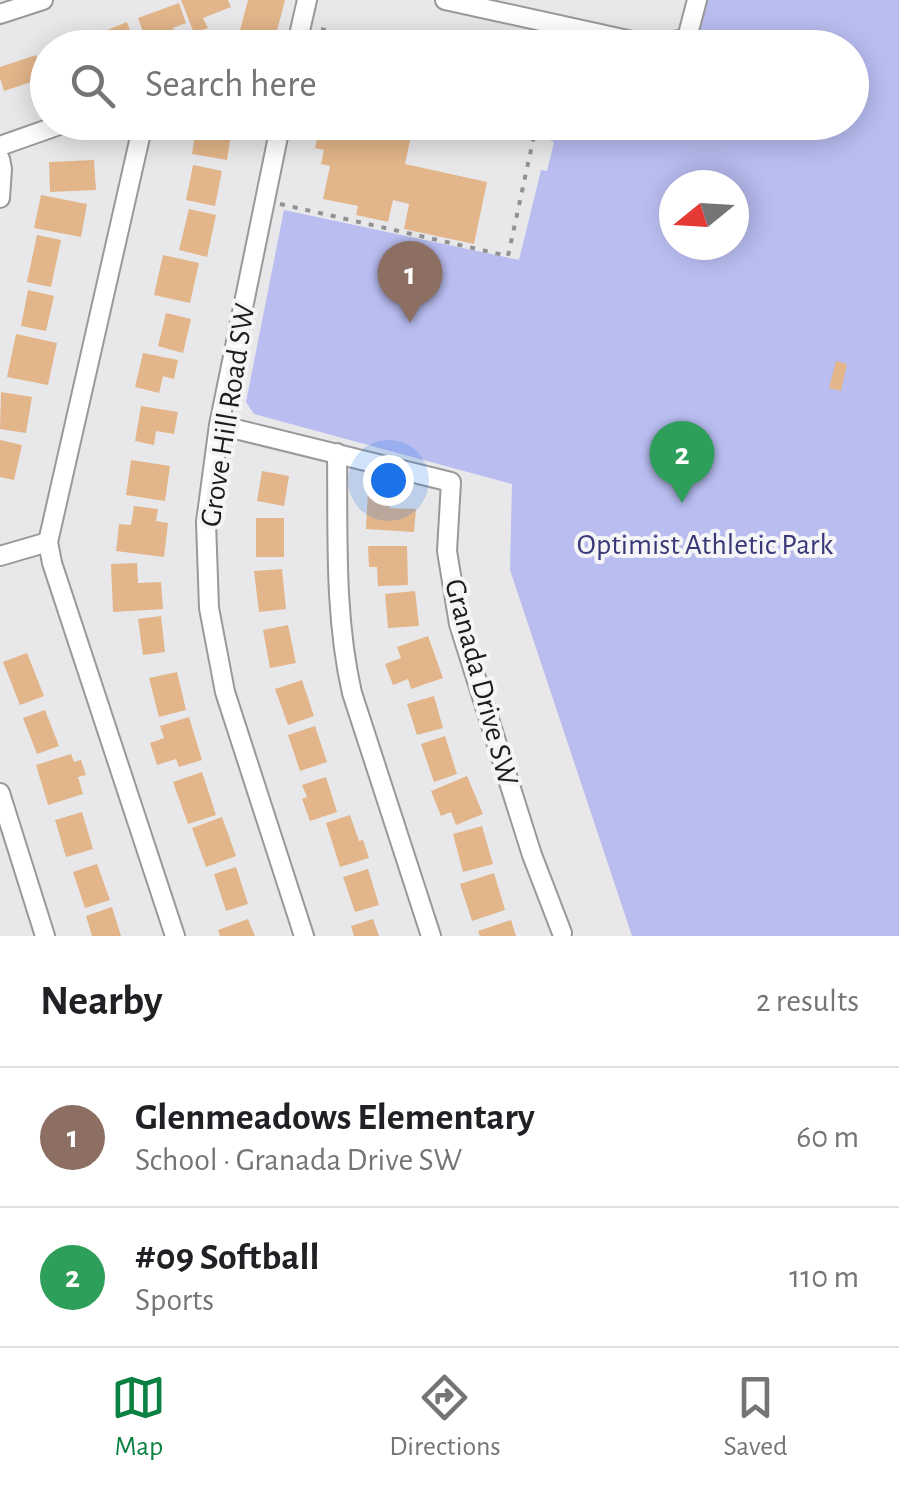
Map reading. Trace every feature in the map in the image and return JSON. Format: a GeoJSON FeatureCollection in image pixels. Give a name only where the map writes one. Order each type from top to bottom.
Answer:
{"type":"FeatureCollection","features":[{"type":"Feature","properties":{"kind":"street"},"geometry":{"type":"LineString","coordinates":[[0,14],[43,0]]}},
{"type":"Feature","properties":{"kind":"street"},"geometry":{"type":"LineString","coordinates":[[300,30],[307,0]]}},
{"type":"Feature","properties":{"kind":"street"},"geometry":{"type":"LineString","coordinates":[[445,0],[582,30]]}},
{"type":"Feature","properties":{"kind":"street"},"geometry":{"type":"LineString","coordinates":[[690,30],[696,0]]}},
{"type":"Feature","properties":{"kind":"street"},"geometry":{"type":"LineString","coordinates":[[0,146],[30,135]]}},
{"type":"Feature","properties":{"kind":"street"},"geometry":{"type":"LineString","coordinates":[[139,140],[48,542],[175,936]]}},
{"type":"Feature","properties":{"kind":"street","name":"Grove Hill Road SW"},"geometry":{"type":"LineString","coordinates":[[277,140],[219,425],[206,522],[209,608],[225,692],[304,936]]}},
{"type":"Feature","properties":{"kind":"street"},"geometry":{"type":"LineString","coordinates":[[0,159],[0,198]]}},
{"type":"Feature","properties":{"kind":"street","name":"Granada Drive SW"},"geometry":{"type":"LineString","coordinates":[[219,425],[451,482],[447,550],[459,624],[532,855],[562,933]]}},
{"type":"Feature","properties":{"kind":"street"},"geometry":{"type":"LineString","coordinates":[[337,453],[343,654],[352,693],[431,936]]}},
{"type":"Feature","properties":{"kind":"street"},"geometry":{"type":"LineString","coordinates":[[0,556],[48,542]]}},
{"type":"Feature","properties":{"kind":"street"},"geometry":{"type":"LineString","coordinates":[[0,793],[46,936]]}},
{"type":"Feature","properties":{"kind":"path"},"geometry":{"type":"LineString","coordinates":[[301,25],[324,30]]}},
{"type":"Feature","properties":{"kind":"path"},"geometry":{"type":"LineString","coordinates":[[265,201],[508,256],[533,140]]}},
{"type":"Feature","properties":{"kind":"green space","name":"Optimist Athletic Park"},"geometry":{"type":"Polygon","coordinates":[[[704,0],[899,0],[899,936],[632,936],[510,570],[512,484],[254,414],[246,402],[284,210],[519,260],[541,170],[547,171],[554,142],[549,140],[869,140],[869,30],[696,30],[704,0]]]}},
{"type":"Feature","properties":{"kind":"building"},"geometry":{"type":"Polygon","coordinates":[[[181,0],[228,0],[231,7],[203,18],[208,28],[193,30],[181,0]]]}},
{"type":"Feature","properties":{"kind":"building"},"geometry":{"type":"Polygon","coordinates":[[[248,0],[285,0],[277,30],[240,30],[248,0]]]}},
{"type":"Feature","properties":{"kind":"building"},"geometry":{"type":"Polygon","coordinates":[[[179,3],[186,23],[174,30],[142,30],[138,18],[179,3]]]}},
{"type":"Feature","properties":{"kind":"building"},"geometry":{"type":"Polygon","coordinates":[[[127,22],[130,30],[107,30],[127,22]]]}},
{"type":"Feature","properties":{"kind":"building"},"geometry":{"type":"Polygon","coordinates":[[[30,57],[30,82],[4,91],[0,67],[30,57]]]}},
{"type":"Feature","properties":{"kind":"building"},"geometry":{"type":"Polygon","coordinates":[[[194,140],[230,140],[227,160],[192,154],[194,140]]]}},
{"type":"Feature","properties":{"kind":"building"},"geometry":{"type":"Polygon","coordinates":[[[317,140],[410,140],[405,164],[487,182],[474,244],[404,229],[409,204],[393,200],[388,222],[356,215],[358,206],[323,199],[330,166],[321,164],[324,150],[315,148],[317,140]]]}},
{"type":"Feature","properties":{"kind":"building"},"geometry":{"type":"Polygon","coordinates":[[[94,160],[96,190],[50,192],[49,162],[94,160]]]}},
{"type":"Feature","properties":{"kind":"building"},"geometry":{"type":"Polygon","coordinates":[[[193,165],[222,171],[215,206],[186,200],[193,165]]]}},
{"type":"Feature","properties":{"kind":"building"},"geometry":{"type":"Polygon","coordinates":[[[41,195],[87,204],[81,237],[34,228],[41,195]]]}},
{"type":"Feature","properties":{"kind":"building"},"geometry":{"type":"Polygon","coordinates":[[[189,209],[216,215],[207,257],[179,250],[189,209]]]}},
{"type":"Feature","properties":{"kind":"building"},"geometry":{"type":"Polygon","coordinates":[[[37,235],[61,240],[51,287],[27,282],[37,235]]]}},
{"type":"Feature","properties":{"kind":"building"},"geometry":{"type":"Polygon","coordinates":[[[163,255],[199,263],[190,303],[154,295],[163,255]]]}},
{"type":"Feature","properties":{"kind":"building"},"geometry":{"type":"Polygon","coordinates":[[[28,290],[54,296],[46,331],[21,326],[28,290]]]}},
{"type":"Feature","properties":{"kind":"building"},"geometry":{"type":"Polygon","coordinates":[[[166,313],[191,319],[183,353],[158,346],[166,313]]]}},
{"type":"Feature","properties":{"kind":"building"},"geometry":{"type":"Polygon","coordinates":[[[16,334],[57,343],[48,385],[7,377],[16,334]]]}},
{"type":"Feature","properties":{"kind":"building"},"geometry":{"type":"Polygon","coordinates":[[[143,353],[178,360],[174,379],[163,376],[159,393],[135,387],[143,353]]]}},
{"type":"Feature","properties":{"kind":"building"},"geometry":{"type":"Polygon","coordinates":[[[836,361],[847,364],[841,391],[829,388],[836,361]]]}},
{"type":"Feature","properties":{"kind":"building"},"geometry":{"type":"Polygon","coordinates":[[[1,392],[32,397],[26,433],[0,429],[1,392]]]}},
{"type":"Feature","properties":{"kind":"building"},"geometry":{"type":"Polygon","coordinates":[[[141,406],[178,412],[174,434],[156,431],[154,445],[135,441],[141,406]]]}},
{"type":"Feature","properties":{"kind":"building"},"geometry":{"type":"Polygon","coordinates":[[[0,440],[22,445],[14,480],[0,477],[0,440]]]}},
{"type":"Feature","properties":{"kind":"building"},"geometry":{"type":"Polygon","coordinates":[[[131,460],[170,466],[165,501],[126,495],[131,460]]]}},
{"type":"Feature","properties":{"kind":"building"},"geometry":{"type":"Polygon","coordinates":[[[262,471],[289,476],[284,506],[257,501],[262,471]]]}},
{"type":"Feature","properties":{"kind":"building"},"geometry":{"type":"Polygon","coordinates":[[[368,490],[391,491],[390,508],[416,509],[414,532],[366,529],[368,490]]]}},
{"type":"Feature","properties":{"kind":"building"},"geometry":{"type":"Polygon","coordinates":[[[134,506],[158,509],[156,521],[168,523],[164,557],[116,551],[119,524],[131,525],[134,506]]]}},
{"type":"Feature","properties":{"kind":"building"},"geometry":{"type":"Polygon","coordinates":[[[256,518],[284,518],[284,557],[256,557],[256,518]]]}},
{"type":"Feature","properties":{"kind":"building"},"geometry":{"type":"Polygon","coordinates":[[[368,546],[407,546],[408,585],[378,586],[377,567],[369,567],[368,546]]]}},
{"type":"Feature","properties":{"kind":"building"},"geometry":{"type":"Polygon","coordinates":[[[137,563],[138,583],[161,582],[163,609],[113,612],[111,564],[137,563]]]}},
{"type":"Feature","properties":{"kind":"building"},"geometry":{"type":"Polygon","coordinates":[[[282,569],[286,609],[259,612],[254,571],[282,569]]]}},
{"type":"Feature","properties":{"kind":"building"},"geometry":{"type":"Polygon","coordinates":[[[415,591],[419,626],[388,628],[385,594],[415,591]]]}},
{"type":"Feature","properties":{"kind":"building"},"geometry":{"type":"Polygon","coordinates":[[[161,616],[165,652],[143,655],[138,619],[161,616]]]}},
{"type":"Feature","properties":{"kind":"building"},"geometry":{"type":"Polygon","coordinates":[[[288,625],[296,663],[270,668],[263,630],[288,625]]]}},
{"type":"Feature","properties":{"kind":"building"},"geometry":{"type":"Polygon","coordinates":[[[428,636],[443,678],[411,689],[408,679],[393,685],[385,664],[401,658],[397,647],[428,636]]]}},
{"type":"Feature","properties":{"kind":"building"},"geometry":{"type":"Polygon","coordinates":[[[27,653],[44,696],[20,705],[3,662],[27,653]]]}},
{"type":"Feature","properties":{"kind":"building"},"geometry":{"type":"Polygon","coordinates":[[[177,672],[186,710],[159,717],[149,678],[177,672]]]}},
{"type":"Feature","properties":{"kind":"building"},"geometry":{"type":"Polygon","coordinates":[[[302,680],[314,716],[288,725],[275,689],[302,680]]]}},
{"type":"Feature","properties":{"kind":"building"},"geometry":{"type":"Polygon","coordinates":[[[434,696],[443,728],[417,735],[407,704],[434,696]]]}},
{"type":"Feature","properties":{"kind":"building"},"geometry":{"type":"Polygon","coordinates":[[[45,710],[59,746],[37,754],[23,718],[45,710]]]}},
{"type":"Feature","properties":{"kind":"building"},"geometry":{"type":"Polygon","coordinates":[[[189,717],[202,760],[179,767],[176,759],[157,765],[150,743],[164,738],[160,726],[189,717]]]}},
{"type":"Feature","properties":{"kind":"building"},"geometry":{"type":"Polygon","coordinates":[[[315,726],[327,762],[300,771],[288,735],[315,726]]]}},
{"type":"Feature","properties":{"kind":"building"},"geometry":{"type":"Polygon","coordinates":[[[445,736],[457,774],[434,782],[421,744],[445,736]]]}},
{"type":"Feature","properties":{"kind":"building"},"geometry":{"type":"Polygon","coordinates":[[[71,754],[74,762],[81,760],[86,775],[78,777],[83,794],[48,805],[36,765],[71,754]]]}},
{"type":"Feature","properties":{"kind":"building"},"geometry":{"type":"Polygon","coordinates":[[[202,772],[216,815],[188,824],[173,782],[202,772]]]}},
{"type":"Feature","properties":{"kind":"building"},"geometry":{"type":"Polygon","coordinates":[[[467,776],[483,814],[456,825],[451,812],[441,816],[431,791],[467,776]]]}},
{"type":"Feature","properties":{"kind":"building"},"geometry":{"type":"Polygon","coordinates":[[[326,777],[337,812],[310,821],[302,799],[307,797],[302,785],[326,777]]]}},
{"type":"Feature","properties":{"kind":"building"},"geometry":{"type":"Polygon","coordinates":[[[82,812],[93,849],[66,857],[55,820],[82,812]]]}},
{"type":"Feature","properties":{"kind":"building"},"geometry":{"type":"Polygon","coordinates":[[[350,815],[369,858],[340,867],[326,823],[350,815]]]}},
{"type":"Feature","properties":{"kind":"building"},"geometry":{"type":"Polygon","coordinates":[[[222,817],[236,856],[206,867],[192,828],[222,817]]]}},
{"type":"Feature","properties":{"kind":"building"},"geometry":{"type":"Polygon","coordinates":[[[482,826],[493,864],[463,872],[453,834],[482,826]]]}},
{"type":"Feature","properties":{"kind":"building"},"geometry":{"type":"Polygon","coordinates":[[[97,864],[110,900],[85,908],[73,872],[97,864]]]}},
{"type":"Feature","properties":{"kind":"building"},"geometry":{"type":"Polygon","coordinates":[[[236,867],[248,904],[226,911],[214,874],[236,867]]]}},
{"type":"Feature","properties":{"kind":"building"},"geometry":{"type":"Polygon","coordinates":[[[368,869],[379,905],[355,912],[343,877],[368,869]]]}},
{"type":"Feature","properties":{"kind":"building"},"geometry":{"type":"Polygon","coordinates":[[[494,873],[505,910],[472,921],[460,884],[494,873]]]}},
{"type":"Feature","properties":{"kind":"building"},"geometry":{"type":"Polygon","coordinates":[[[112,907],[121,936],[92,936],[86,916],[112,907]]]}},
{"type":"Feature","properties":{"kind":"building"},"geometry":{"type":"Polygon","coordinates":[[[248,919],[255,936],[220,936],[218,930],[248,919]]]}},
{"type":"Feature","properties":{"kind":"building"},"geometry":{"type":"Polygon","coordinates":[[[373,919],[379,936],[354,936],[351,926],[373,919]]]}},
{"type":"Feature","properties":{"kind":"building"},"geometry":{"type":"Polygon","coordinates":[[[511,920],[516,936],[480,936],[478,931],[511,920]]]}},
{"type":"Feature","properties":{"kind":"place","name":"Glenmeadows Elementary"},"geometry":{"type":"Point","coordinates":[410,323]}},
{"type":"Feature","properties":{"kind":"place","name":"#09 Softball"},"geometry":{"type":"Point","coordinates":[682,503]}}]}
